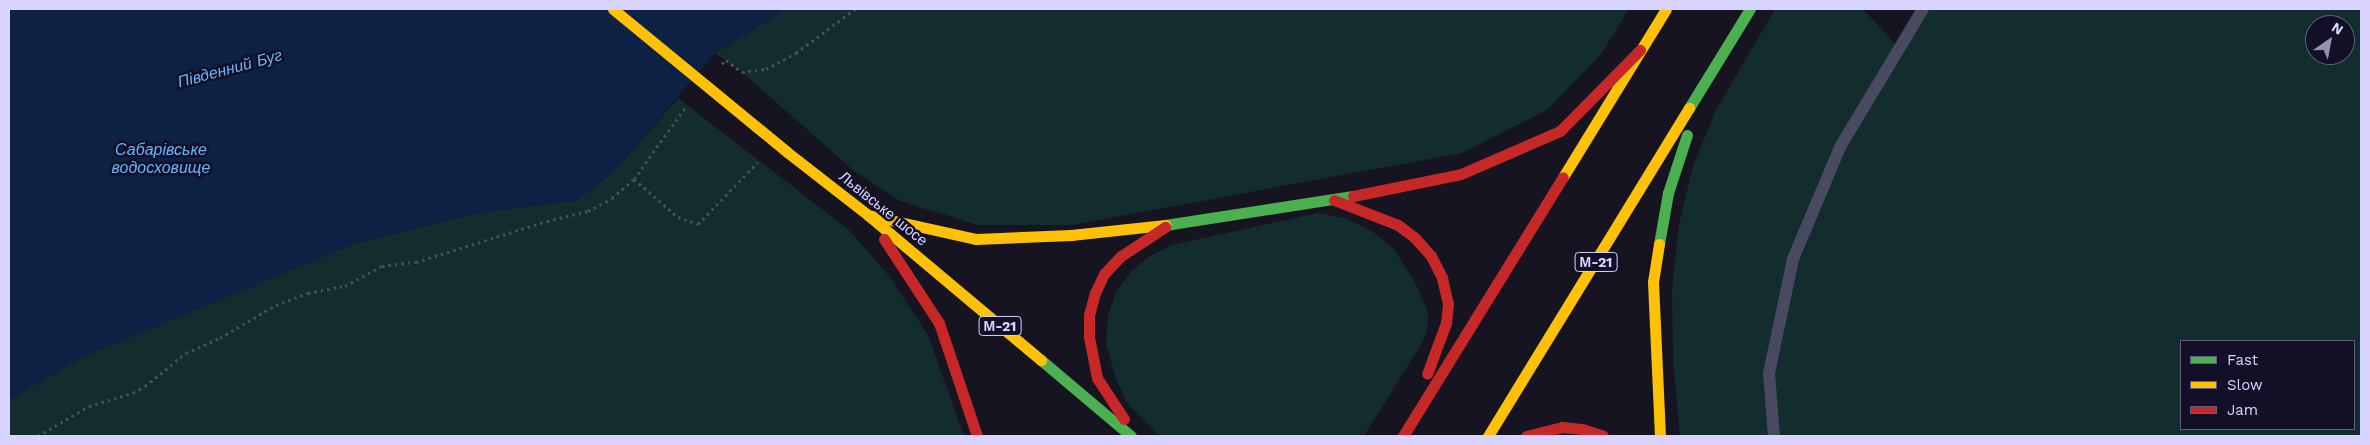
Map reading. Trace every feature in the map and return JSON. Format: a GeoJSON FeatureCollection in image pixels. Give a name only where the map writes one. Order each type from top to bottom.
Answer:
{"type":"FeatureCollection","features":[{"type":"Feature","properties":{"kind":"highway","name":"Львівське шосе"},"geometry":{"type":"LineString","coordinates":[[613,9],[787,152],[868,215],[1133,436]]}},
{"type":"Feature","properties":{"kind":"highway","name":"М-21"},"geometry":{"type":"LineString","coordinates":[[868,215],[976,239],[1071,235],[1169,225],[1334,200],[1461,174],[1560,131],[1640,50],[1666,9]]}},
{"type":"Feature","properties":{"kind":"highway","name":"М-21"},"geometry":{"type":"LineString","coordinates":[[1488,436],[1703,89],[1750,9]]}},
{"type":"Feature","properties":{"kind":"highway"},"geometry":{"type":"LineString","coordinates":[[1404,435],[1640,50]]}},
{"type":"Feature","properties":{"kind":"highway"},"geometry":{"type":"LineString","coordinates":[[1660,436],[1653,282],[1668,193],[1703,89]]}},
{"type":"Feature","properties":{"kind":"highway"},"geometry":{"type":"LineString","coordinates":[[1334,200],[1398,225],[1415,238],[1431,256],[1442,278],[1448,304],[1446,322],[1404,435]]}},
{"type":"Feature","properties":{"kind":"highway"},"geometry":{"type":"LineString","coordinates":[[868,215],[939,323],[977,436]]}},
{"type":"Feature","properties":{"kind":"highway"},"geometry":{"type":"LineString","coordinates":[[1133,436],[1097,378],[1089,337],[1090,315],[1095,293],[1104,274],[1121,256],[1169,225]]}},
{"type":"Feature","properties":{"kind":"highway"},"geometry":{"type":"LineString","coordinates":[[1526,436],[1562,427],[1582,429],[1603,436]]}},
{"type":"Feature","properties":{"kind":"lane"},"geometry":{"type":"LineString","coordinates":[[1774,436],[1769,373],[1793,259],[1840,147],[1923,9]]}},
{"type":"Feature","properties":{"kind":"path"},"geometry":{"type":"LineString","coordinates":[[38,436],[89,406],[145,386],[186,353],[220,338],[276,305],[308,293],[345,286],[382,266],[416,262],[538,224],[588,211],[612,198],[634,179],[678,217],[698,224],[760,160]]}},
{"type":"Feature","properties":{"kind":"green space"},"geometry":{"type":"Polygon","coordinates":[[[786,9],[1629,9],[1601,54],[1547,110],[1462,153],[1071,225],[978,225],[900,201],[854,171],[742,72],[715,53],[786,9]]]}},
{"type":"Feature","properties":{"kind":"green space"},"geometry":{"type":"Polygon","coordinates":[[[1775,9],[1863,9],[1899,48],[1926,9],[2361,9],[2361,436],[1680,436],[1673,360],[1672,289],[1679,224],[1693,166],[1716,110],[1775,9]]]}},
{"type":"Feature","properties":{"kind":"green space"},"geometry":{"type":"Polygon","coordinates":[[[678,98],[849,230],[890,277],[928,335],[964,436],[9,436],[9,400],[82,357],[353,244],[477,213],[577,200],[613,172],[678,98]]]}},
{"type":"Feature","properties":{"kind":"green space"},"geometry":{"type":"Polygon","coordinates":[[[1318,213],[1345,218],[1372,231],[1394,249],[1415,282],[1428,312],[1427,332],[1419,348],[1364,436],[1160,436],[1127,403],[1117,381],[1106,345],[1108,316],[1116,292],[1131,272],[1148,257],[1172,245],[1318,213]]]}},
{"type":"Feature","properties":{"kind":"water","name":"Сабарівське водосховище"},"geometry":{"type":"Polygon","coordinates":[[[9,9],[786,9],[715,53],[613,172],[577,200],[477,213],[353,244],[82,357],[9,400],[9,9]]]}},
{"type":"Feature","properties":{"kind":"traffic: fast"},"geometry":{"type":"LineString","coordinates":[[1689,108],[1750,9]]}},
{"type":"Feature","properties":{"kind":"traffic: fast"},"geometry":{"type":"LineString","coordinates":[[1659,244],[1668,193],[1687,135]]}},
{"type":"Feature","properties":{"kind":"traffic: fast"},"geometry":{"type":"LineString","coordinates":[[1165,225],[1353,196]]}},
{"type":"Feature","properties":{"kind":"traffic: fast"},"geometry":{"type":"LineString","coordinates":[[1041,360],[1131,436]]}},
{"type":"Feature","properties":{"kind":"traffic: slow"},"geometry":{"type":"LineString","coordinates":[[613,9],[787,152]]}},
{"type":"Feature","properties":{"kind":"traffic: slow"},"geometry":{"type":"LineString","coordinates":[[1563,177],[1666,9]]}},
{"type":"Feature","properties":{"kind":"traffic: slow"},"geometry":{"type":"LineString","coordinates":[[1488,436],[1689,108]]}},
{"type":"Feature","properties":{"kind":"traffic: slow"},"geometry":{"type":"LineString","coordinates":[[787,152],[868,215],[1041,360]]}},
{"type":"Feature","properties":{"kind":"traffic: slow"},"geometry":{"type":"LineString","coordinates":[[868,215],[976,239],[1071,235],[1165,225]]}},
{"type":"Feature","properties":{"kind":"traffic: slow"},"geometry":{"type":"LineString","coordinates":[[1659,244],[1653,282],[1660,436]]}},
{"type":"Feature","properties":{"kind":"traffic: jam"},"geometry":{"type":"LineString","coordinates":[[1353,196],[1461,174],[1560,131],[1640,50]]}},
{"type":"Feature","properties":{"kind":"traffic: jam"},"geometry":{"type":"LineString","coordinates":[[1403,436],[1563,177]]}},
{"type":"Feature","properties":{"kind":"traffic: jam"},"geometry":{"type":"LineString","coordinates":[[1334,200],[1398,225],[1415,238],[1431,256],[1442,278],[1448,304],[1446,323],[1427,374]]}},
{"type":"Feature","properties":{"kind":"traffic: jam"},"geometry":{"type":"LineString","coordinates":[[1124,419],[1097,378],[1089,337],[1089,315],[1095,293],[1104,274],[1121,256],[1165,227]]}},
{"type":"Feature","properties":{"kind":"traffic: jam"},"geometry":{"type":"LineString","coordinates":[[884,239],[939,323],[977,436]]}},
{"type":"Feature","properties":{"kind":"traffic: jam"},"geometry":{"type":"LineString","coordinates":[[1526,436],[1562,427],[1582,429],[1603,436]]}},
{"type":"Feature","properties":{"kind":"water label","name":"Південний Буг"},"geometry":{"type":"Point","coordinates":[230,69]}}]}
